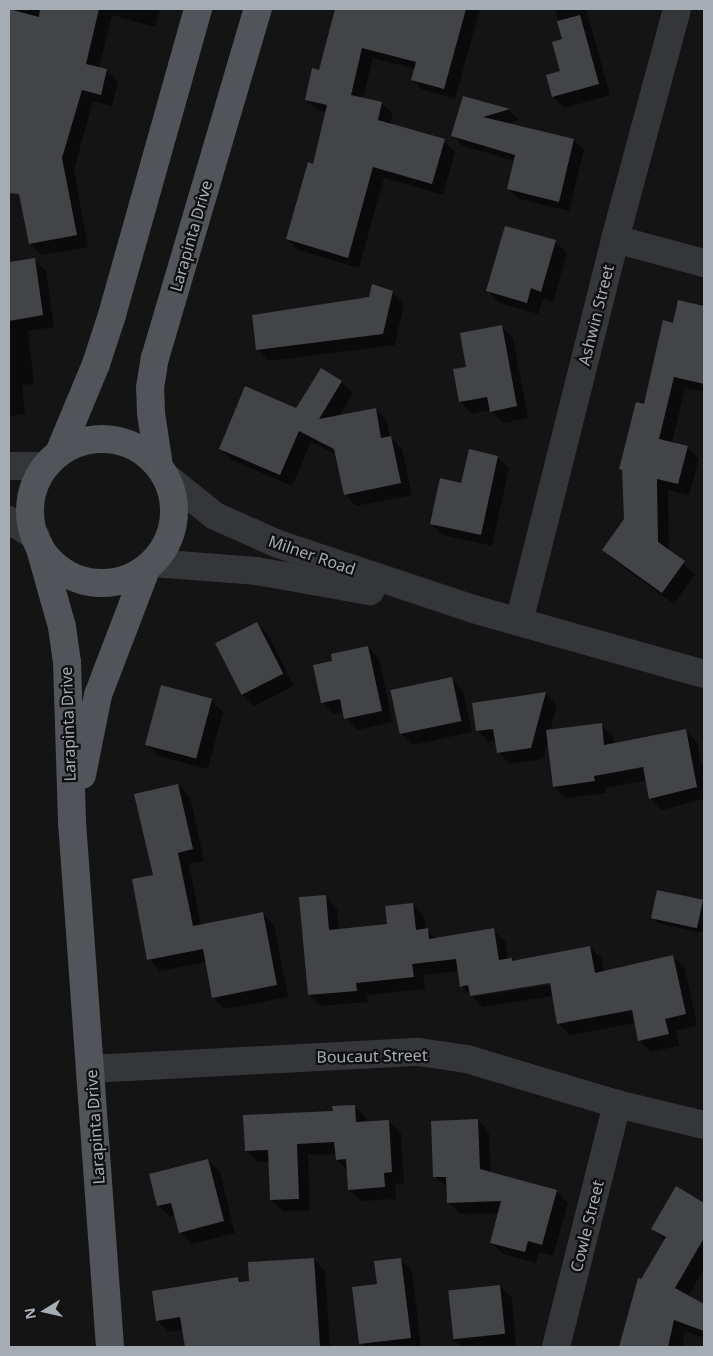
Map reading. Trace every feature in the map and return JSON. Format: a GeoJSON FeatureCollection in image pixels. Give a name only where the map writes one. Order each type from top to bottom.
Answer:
{"type":"FeatureCollection","features":[{"type":"Feature","properties":{"kind":"main road"},"geometry":{"type":"LineString","coordinates":[[53,459],[80,442],[103,439],[126,443],[146,454],[162,471],[173,504],[173,526],[165,547],[149,566],[112,583],[90,582],[69,575],[52,563],[37,541],[31,522],[31,499],[36,481],[53,459],[96,364],[189,50],[198,9]]}},
{"type":"Feature","properties":{"kind":"main road","name":"Larapinta Drive"},"geometry":{"type":"LineString","coordinates":[[162,471],[151,413],[150,388],[155,358],[258,9]]}},
{"type":"Feature","properties":{"kind":"main road","name":"Larapinta Drive"},"geometry":{"type":"LineString","coordinates":[[37,541],[62,627],[67,662],[72,822],[110,1347]]}},
{"type":"Feature","properties":{"kind":"main road","name":"Larapinta Drive"},"geometry":{"type":"LineString","coordinates":[[79,906],[79,797],[86,746],[98,695],[149,566]]}},
{"type":"Feature","properties":{"kind":"street","name":"Ashwin Street"},"geometry":{"type":"LineString","coordinates":[[519,622],[615,239],[677,9]]}},
{"type":"Feature","properties":{"kind":"street"},"geometry":{"type":"LineString","coordinates":[[615,239],[704,264]]}},
{"type":"Feature","properties":{"kind":"street"},"geometry":{"type":"LineString","coordinates":[[9,466],[53,459]]}},
{"type":"Feature","properties":{"kind":"street","name":"Milner Road"},"geometry":{"type":"LineString","coordinates":[[162,471],[215,516],[278,544],[472,609],[704,674]]}},
{"type":"Feature","properties":{"kind":"street"},"geometry":{"type":"LineString","coordinates":[[9,520],[37,541]]}},
{"type":"Feature","properties":{"kind":"street","name":"Milner Road"},"geometry":{"type":"LineString","coordinates":[[149,566],[282,574],[472,609]]}},
{"type":"Feature","properties":{"kind":"street","name":"Boucaut Street"},"geometry":{"type":"LineString","coordinates":[[91,1069],[419,1052],[468,1060],[617,1104],[704,1125]]}},
{"type":"Feature","properties":{"kind":"street","name":"Cowle Street"},"geometry":{"type":"LineString","coordinates":[[556,1347],[617,1104]]}},
{"type":"Feature","properties":{"kind":"building"},"geometry":{"type":"Polygon","coordinates":[[[9,9],[39,17],[40,9],[99,9],[86,64],[107,69],[101,95],[82,90],[62,158],[77,235],[29,244],[19,194],[9,193],[9,9]]]}},
{"type":"Feature","properties":{"kind":"building"},"geometry":{"type":"Polygon","coordinates":[[[335,9],[466,9],[444,89],[411,80],[416,62],[362,48],[351,95],[382,102],[378,120],[445,139],[432,184],[373,167],[348,258],[286,239],[308,162],[313,164],[327,105],[305,100],[312,68],[319,70],[335,9]]]}},
{"type":"Feature","properties":{"kind":"building"},"geometry":{"type":"Polygon","coordinates":[[[580,15],[599,84],[552,97],[546,75],[560,71],[552,42],[562,39],[557,21],[580,15]]]}},
{"type":"Feature","properties":{"kind":"building"},"geometry":{"type":"Polygon","coordinates":[[[463,96],[510,109],[483,117],[574,139],[559,202],[507,189],[515,155],[451,136],[463,96]]]}},
{"type":"Feature","properties":{"kind":"building"},"geometry":{"type":"Polygon","coordinates":[[[505,226],[556,240],[541,292],[531,288],[527,303],[486,291],[505,226]]]}},
{"type":"Feature","properties":{"kind":"building"},"geometry":{"type":"Polygon","coordinates":[[[35,258],[43,315],[9,321],[9,262],[35,258]]]}},
{"type":"Feature","properties":{"kind":"building"},"geometry":{"type":"Polygon","coordinates":[[[372,284],[393,291],[383,334],[256,350],[252,315],[369,297],[372,284]]]}},
{"type":"Feature","properties":{"kind":"building"},"geometry":{"type":"Polygon","coordinates":[[[678,300],[704,306],[704,384],[674,377],[659,439],[688,446],[678,484],[657,479],[658,542],[685,561],[662,593],[602,550],[624,519],[622,470],[619,469],[636,402],[644,404],[663,320],[673,323],[678,300]]]}},
{"type":"Feature","properties":{"kind":"building"},"geometry":{"type":"Polygon","coordinates":[[[502,325],[517,406],[490,412],[487,397],[459,402],[453,369],[466,367],[460,333],[502,325]]]}},
{"type":"Feature","properties":{"kind":"building"},"geometry":{"type":"Polygon","coordinates":[[[321,368],[342,381],[319,419],[376,408],[381,438],[391,436],[401,483],[344,495],[334,449],[299,431],[280,475],[219,449],[245,386],[296,408],[321,368]]]}},
{"type":"Feature","properties":{"kind":"building"},"geometry":{"type":"Polygon","coordinates":[[[469,449],[498,456],[481,535],[430,524],[440,478],[461,483],[469,449]]]}},
{"type":"Feature","properties":{"kind":"building"},"geometry":{"type":"Polygon","coordinates":[[[257,622],[283,674],[241,695],[215,643],[257,622]]]}},
{"type":"Feature","properties":{"kind":"building"},"geometry":{"type":"Polygon","coordinates":[[[368,646],[382,711],[344,719],[340,699],[321,703],[313,665],[332,661],[331,654],[368,646]]]}},
{"type":"Feature","properties":{"kind":"building"},"geometry":{"type":"Polygon","coordinates":[[[452,677],[461,721],[400,734],[390,690],[452,677]]]}},
{"type":"Feature","properties":{"kind":"building"},"geometry":{"type":"Polygon","coordinates":[[[161,685],[212,699],[196,759],[145,745],[161,685]]]}},
{"type":"Feature","properties":{"kind":"building"},"geometry":{"type":"Polygon","coordinates":[[[546,692],[531,748],[497,753],[493,729],[476,731],[472,703],[546,692]]]}},
{"type":"Feature","properties":{"kind":"building"},"geometry":{"type":"Polygon","coordinates":[[[602,723],[604,745],[686,729],[697,787],[649,799],[643,767],[594,776],[595,781],[553,787],[546,730],[602,723]]]}},
{"type":"Feature","properties":{"kind":"building"},"geometry":{"type":"Polygon","coordinates":[[[178,784],[193,849],[178,853],[193,926],[263,912],[277,985],[212,998],[203,949],[147,960],[132,879],[153,875],[134,794],[178,784]]]}},
{"type":"Feature","properties":{"kind":"building"},"geometry":{"type":"Polygon","coordinates":[[[657,890],[703,900],[697,928],[651,918],[657,890]]]}},
{"type":"Feature","properties":{"kind":"building"},"geometry":{"type":"Polygon","coordinates":[[[326,895],[329,930],[387,924],[385,906],[413,903],[416,930],[428,928],[429,939],[494,928],[499,960],[512,958],[512,961],[590,946],[595,973],[673,955],[686,1014],[665,1019],[669,1034],[638,1041],[632,1010],[557,1024],[550,983],[470,996],[468,985],[460,987],[456,959],[412,964],[414,977],[356,983],[357,991],[308,995],[299,897],[326,895]]]}},
{"type":"Feature","properties":{"kind":"building"},"geometry":{"type":"Polygon","coordinates":[[[355,1105],[356,1122],[389,1120],[392,1172],[384,1173],[385,1187],[348,1190],[346,1159],[336,1160],[334,1142],[297,1144],[299,1199],[270,1200],[268,1150],[245,1151],[243,1115],[333,1111],[332,1106],[355,1105]]]}},
{"type":"Feature","properties":{"kind":"building"},"geometry":{"type":"Polygon","coordinates":[[[478,1119],[480,1169],[557,1190],[542,1245],[528,1241],[525,1252],[490,1243],[501,1201],[447,1203],[446,1177],[433,1177],[431,1121],[478,1119]]]}},
{"type":"Feature","properties":{"kind":"building"},"geometry":{"type":"Polygon","coordinates":[[[208,1159],[224,1221],[179,1233],[171,1203],[157,1206],[149,1174],[208,1159]]]}},
{"type":"Feature","properties":{"kind":"building"},"geometry":{"type":"Polygon","coordinates":[[[676,1186],[704,1203],[704,1238],[675,1288],[704,1304],[704,1331],[674,1320],[668,1347],[619,1347],[638,1278],[641,1279],[666,1237],[651,1229],[676,1186]]]}},
{"type":"Feature","properties":{"kind":"building"},"geometry":{"type":"Polygon","coordinates":[[[314,1258],[320,1346],[185,1347],[180,1317],[156,1321],[152,1291],[238,1277],[239,1282],[249,1281],[248,1262],[314,1258]]]}},
{"type":"Feature","properties":{"kind":"building"},"geometry":{"type":"Polygon","coordinates":[[[401,1258],[411,1338],[359,1344],[352,1287],[377,1284],[374,1261],[401,1258]]]}},
{"type":"Feature","properties":{"kind":"building"},"geometry":{"type":"Polygon","coordinates":[[[500,1285],[505,1334],[453,1339],[448,1290],[500,1285]]]}}]}
